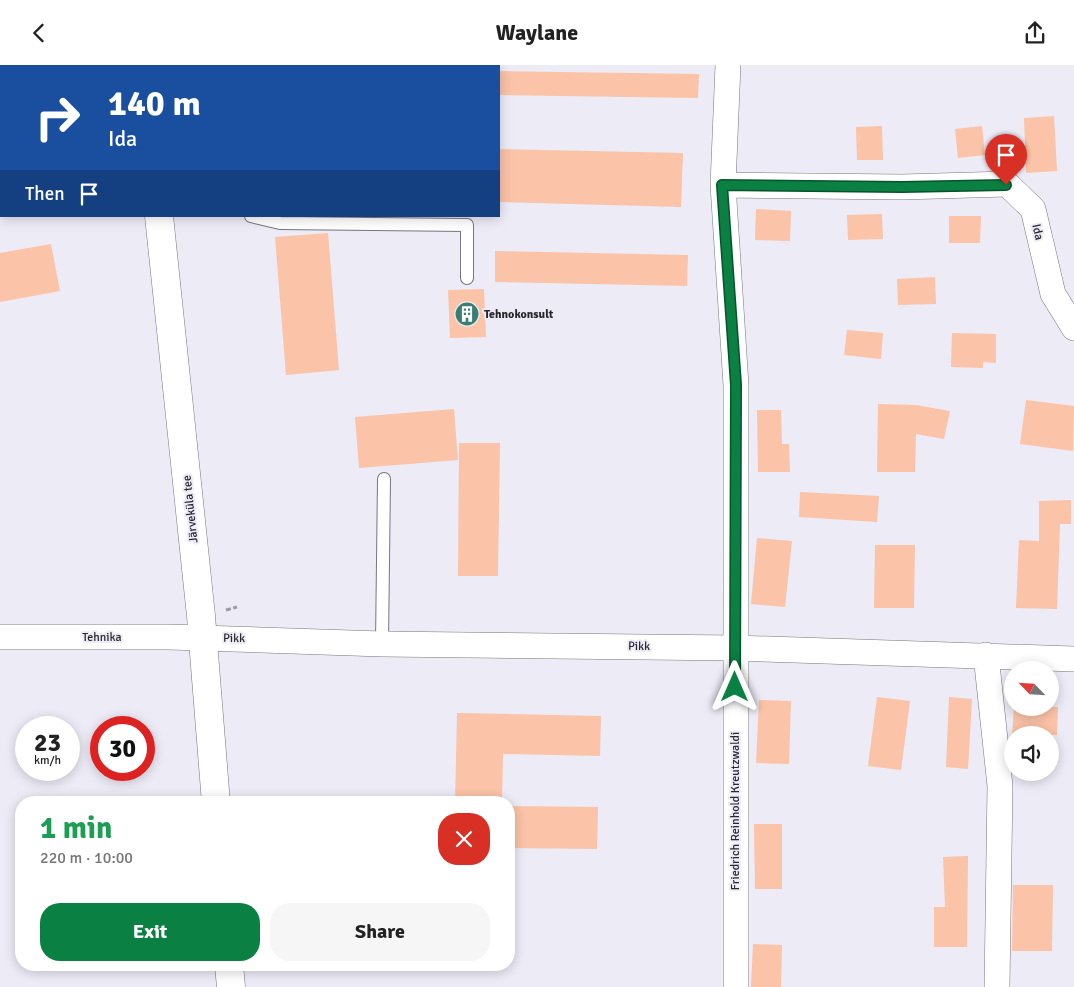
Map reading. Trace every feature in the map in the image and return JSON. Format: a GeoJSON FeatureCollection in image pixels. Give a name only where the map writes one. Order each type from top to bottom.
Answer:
{"type":"FeatureCollection","features":[{"type":"Feature","properties":{"kind":"main road","name":"Järveküla tee"},"geometry":{"type":"LineString","coordinates":[[159,217],[203,638],[215,796]]}},
{"type":"Feature","properties":{"kind":"main road"},"geometry":{"type":"LineString","coordinates":[[230,971],[231,987]]}},
{"type":"Feature","properties":{"kind":"street","name":"Friedrich Reinhold Kreutzwaldi"},"geometry":{"type":"LineString","coordinates":[[728,65],[722,185],[736,385],[736,987]]}},
{"type":"Feature","properties":{"kind":"street","name":"Ida"},"geometry":{"type":"LineString","coordinates":[[722,185],[902,187],[1006,185],[1033,209],[1053,294],[1074,328]]}},
{"type":"Feature","properties":{"kind":"street","name":"Tehnika"},"geometry":{"type":"LineString","coordinates":[[0,637],[203,638]]}},
{"type":"Feature","properties":{"kind":"street","name":"Pikk"},"geometry":{"type":"LineString","coordinates":[[203,638],[382,643],[735,647],[1074,659]]}},
{"type":"Feature","properties":{"kind":"street"},"geometry":{"type":"LineString","coordinates":[[986,655],[1000,786],[997,987]]}},
{"type":"Feature","properties":{"kind":"lane"},"geometry":{"type":"LineString","coordinates":[[255,217],[280,223],[467,225],[467,278]]}},
{"type":"Feature","properties":{"kind":"lane"},"geometry":{"type":"LineString","coordinates":[[382,643],[384,479]]}},
{"type":"Feature","properties":{"kind":"building"},"geometry":{"type":"Polygon","coordinates":[[[500,71],[699,74],[698,98],[500,95],[500,71]]]}},
{"type":"Feature","properties":{"kind":"building"},"geometry":{"type":"Polygon","coordinates":[[[1054,116],[1057,171],[1026,173],[1024,118],[1054,116]]]}},
{"type":"Feature","properties":{"kind":"building"},"geometry":{"type":"Polygon","coordinates":[[[882,126],[883,160],[857,160],[856,127],[882,126]]]}},
{"type":"Feature","properties":{"kind":"building"},"geometry":{"type":"Polygon","coordinates":[[[982,126],[985,155],[958,158],[955,129],[982,126]]]}},
{"type":"Feature","properties":{"kind":"building"},"geometry":{"type":"Polygon","coordinates":[[[500,149],[683,153],[681,207],[500,202],[500,149]]]}},
{"type":"Feature","properties":{"kind":"building"},"geometry":{"type":"Polygon","coordinates":[[[756,209],[791,211],[790,241],[755,240],[756,209]]]}},
{"type":"Feature","properties":{"kind":"building"},"geometry":{"type":"Polygon","coordinates":[[[882,214],[883,239],[848,240],[847,215],[882,214]]]}},
{"type":"Feature","properties":{"kind":"building"},"geometry":{"type":"Polygon","coordinates":[[[949,216],[981,216],[980,243],[949,243],[949,216]]]}},
{"type":"Feature","properties":{"kind":"building"},"geometry":{"type":"Polygon","coordinates":[[[328,233],[339,370],[286,375],[275,237],[328,233]]]}},
{"type":"Feature","properties":{"kind":"building"},"geometry":{"type":"Polygon","coordinates":[[[51,244],[60,291],[0,302],[0,253],[51,244]]]}},
{"type":"Feature","properties":{"kind":"building"},"geometry":{"type":"Polygon","coordinates":[[[495,251],[688,255],[687,286],[495,282],[495,251]]]}},
{"type":"Feature","properties":{"kind":"building"},"geometry":{"type":"Polygon","coordinates":[[[935,277],[936,304],[898,305],[897,279],[935,277]]]}},
{"type":"Feature","properties":{"kind":"building","name":"Tehnokonsult"},"geometry":{"type":"Polygon","coordinates":[[[484,289],[486,337],[450,338],[448,290],[484,289]]]}},
{"type":"Feature","properties":{"kind":"building"},"geometry":{"type":"Polygon","coordinates":[[[847,330],[883,333],[881,359],[844,355],[847,330]]]}},
{"type":"Feature","properties":{"kind":"building"},"geometry":{"type":"Polygon","coordinates":[[[952,333],[996,334],[996,363],[983,362],[983,368],[951,367],[952,333]]]}},
{"type":"Feature","properties":{"kind":"building"},"geometry":{"type":"Polygon","coordinates":[[[1026,400],[1074,406],[1073,451],[1020,444],[1026,400]]]}},
{"type":"Feature","properties":{"kind":"building"},"geometry":{"type":"Polygon","coordinates":[[[878,404],[916,405],[950,411],[944,439],[916,434],[915,472],[877,472],[878,404]]]}},
{"type":"Feature","properties":{"kind":"building"},"geometry":{"type":"Polygon","coordinates":[[[454,409],[458,460],[359,468],[355,417],[454,409]]]}},
{"type":"Feature","properties":{"kind":"building"},"geometry":{"type":"Polygon","coordinates":[[[757,410],[781,410],[782,444],[789,444],[790,472],[758,472],[757,410]]]}},
{"type":"Feature","properties":{"kind":"building"},"geometry":{"type":"Polygon","coordinates":[[[459,443],[500,443],[498,576],[458,576],[459,443]]]}},
{"type":"Feature","properties":{"kind":"building"},"geometry":{"type":"Polygon","coordinates":[[[800,492],[879,496],[877,522],[799,517],[800,492]]]}},
{"type":"Feature","properties":{"kind":"building"},"geometry":{"type":"Polygon","coordinates":[[[1071,500],[1071,524],[1060,524],[1057,609],[1016,608],[1019,540],[1039,541],[1039,501],[1071,500]]]}},
{"type":"Feature","properties":{"kind":"building"},"geometry":{"type":"Polygon","coordinates":[[[757,538],[792,541],[785,607],[751,604],[757,538]]]}},
{"type":"Feature","properties":{"kind":"building"},"geometry":{"type":"Polygon","coordinates":[[[875,545],[915,545],[914,608],[874,608],[875,545]]]}},
{"type":"Feature","properties":{"kind":"building"},"geometry":{"type":"Polygon","coordinates":[[[877,697],[910,701],[901,770],[868,766],[877,697]]]}},
{"type":"Feature","properties":{"kind":"building"},"geometry":{"type":"Polygon","coordinates":[[[949,697],[972,699],[968,769],[946,767],[949,697]]]}},
{"type":"Feature","properties":{"kind":"building"},"geometry":{"type":"Polygon","coordinates":[[[759,700],[791,701],[789,764],[756,763],[759,700]]]}},
{"type":"Feature","properties":{"kind":"building"},"geometry":{"type":"Polygon","coordinates":[[[457,713],[601,716],[600,756],[503,754],[502,796],[455,796],[457,713]]]}},
{"type":"Feature","properties":{"kind":"building"},"geometry":{"type":"Polygon","coordinates":[[[1013,716],[1058,716],[1057,726],[1013,726],[1013,716]]]}},
{"type":"Feature","properties":{"kind":"building"},"geometry":{"type":"Polygon","coordinates":[[[515,806],[598,807],[597,849],[515,848],[515,806]]]}},
{"type":"Feature","properties":{"kind":"building"},"geometry":{"type":"Polygon","coordinates":[[[754,824],[782,824],[782,889],[755,889],[754,824]]]}},
{"type":"Feature","properties":{"kind":"building"},"geometry":{"type":"Polygon","coordinates":[[[968,856],[967,947],[934,947],[934,907],[945,907],[943,857],[968,856]]]}},
{"type":"Feature","properties":{"kind":"building"},"geometry":{"type":"Polygon","coordinates":[[[1013,885],[1053,885],[1052,951],[1012,951],[1013,885]]]}},
{"type":"Feature","properties":{"kind":"building"},"geometry":{"type":"Polygon","coordinates":[[[753,944],[782,945],[781,987],[751,987],[753,944]]]}},
{"type":"Feature","properties":{"kind":"place","name":"Tehnokonsult"},"geometry":{"type":"Point","coordinates":[467,314]}},
{"type":"Feature","properties":{"kind":"route"},"geometry":{"type":"LineString","coordinates":[[735,687],[736,385],[722,185],[902,187],[1006,185]]}}]}
